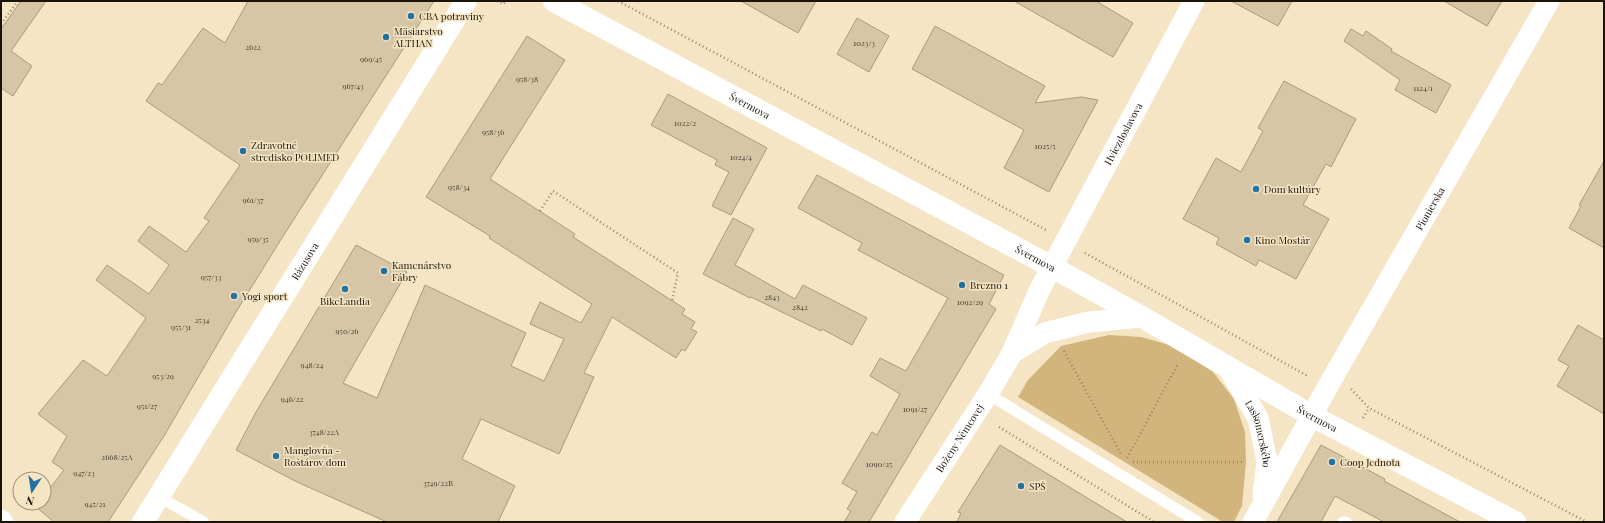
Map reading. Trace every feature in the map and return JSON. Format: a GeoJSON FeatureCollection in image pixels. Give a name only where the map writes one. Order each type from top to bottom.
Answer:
{"type":"FeatureCollection","features":[{"type":"Feature","properties":{"kind":"street","name":"Rázusova"},"geometry":{"type":"LineString","coordinates":[[143,522],[466,1]]}},
{"type":"Feature","properties":{"kind":"street","name":"Švermova"},"geometry":{"type":"LineString","coordinates":[[554,1],[1142,317],[1312,416],[1515,522]]}},
{"type":"Feature","properties":{"kind":"street","name":"Hviezdoslavova"},"geometry":{"type":"LineString","coordinates":[[1052,268],[1065,241],[1194,1]]}},
{"type":"Feature","properties":{"kind":"street","name":"Pionierska"},"geometry":{"type":"LineString","coordinates":[[1312,416],[1549,1]]}},
{"type":"Feature","properties":{"kind":"street","name":"Boženy Němcovej"},"geometry":{"type":"LineString","coordinates":[[905,522],[988,394],[1012,353],[1039,291],[1052,268]]}},
{"type":"Feature","properties":{"kind":"street","name":"Boženy Němcovej"},"geometry":{"type":"LineString","coordinates":[[1012,353],[1045,333],[1089,322],[1142,317]]}},
{"type":"Feature","properties":{"kind":"street","name":"Laskomerského"},"geometry":{"type":"LineString","coordinates":[[1227,366],[1258,418],[1267,461],[1257,515]]}},
{"type":"Feature","properties":{"kind":"street","name":"Laskomerského"},"geometry":{"type":"LineString","coordinates":[[1257,515],[1312,416]]}},
{"type":"Feature","properties":{"kind":"lane"},"geometry":{"type":"LineString","coordinates":[[988,394],[1198,522]]}},
{"type":"Feature","properties":{"kind":"lane"},"geometry":{"type":"LineString","coordinates":[[159,497],[204,522]]}},
{"type":"Feature","properties":{"kind":"path"},"geometry":{"type":"LineString","coordinates":[[1,24],[18,1]]}},
{"type":"Feature","properties":{"kind":"path"},"geometry":{"type":"LineString","coordinates":[[497,1],[503,4],[506,1]]}},
{"type":"Feature","properties":{"kind":"path"},"geometry":{"type":"LineString","coordinates":[[618,1],[1027,219],[1306,375],[1315,370],[1349,386],[1369,408],[1587,522]]}},
{"type":"Feature","properties":{"kind":"path"},"geometry":{"type":"LineString","coordinates":[[540,211],[553,191],[678,273],[672,301]]}},
{"type":"Feature","properties":{"kind":"path"},"geometry":{"type":"LineString","coordinates":[[1061,346],[1125,462]]}},
{"type":"Feature","properties":{"kind":"path"},"geometry":{"type":"LineString","coordinates":[[1125,462],[1180,360]]}},
{"type":"Feature","properties":{"kind":"path"},"geometry":{"type":"LineString","coordinates":[[999,426],[1154,522]]}},
{"type":"Feature","properties":{"kind":"path"},"geometry":{"type":"LineString","coordinates":[[1125,462],[1248,462]]}},
{"type":"Feature","properties":{"kind":"path"},"geometry":{"type":"LineString","coordinates":[[1105,491],[1117,473]]}},
{"type":"Feature","properties":{"kind":"shaded area"},"geometry":{"type":"Polygon","coordinates":[[[1109,335],[1141,337],[1173,346],[1213,372],[1234,399],[1245,432],[1246,462],[1242,506],[1234,522],[1223,522],[1018,397],[1028,380],[1061,346],[1109,335]]]}},
{"type":"Feature","properties":{"kind":"building"},"geometry":{"type":"Polygon","coordinates":[[[21,1],[46,1],[11,51],[32,66],[13,96],[1,88],[1,29],[21,1]]]}},
{"type":"Feature","properties":{"kind":"building"},"geometry":{"type":"Polygon","coordinates":[[[248,1],[434,1],[285,233],[236,312],[164,436],[108,522],[54,522],[41,511],[52,511],[52,486],[64,470],[52,462],[67,436],[38,414],[83,360],[107,376],[146,318],[96,280],[107,265],[149,294],[169,265],[138,241],[149,226],[186,252],[209,221],[204,218],[240,165],[146,101],[158,83],[162,85],[203,28],[225,43],[248,1]]]}},
{"type":"Feature","properties":{"kind":"building"},"geometry":{"type":"Polygon","coordinates":[[[741,1],[816,1],[798,33],[741,1]]]}},
{"type":"Feature","properties":{"kind":"building"},"geometry":{"type":"Polygon","coordinates":[[[1014,1],[1096,1],[1133,23],[1113,57],[1014,1]]]}},
{"type":"Feature","properties":{"kind":"building"},"geometry":{"type":"Polygon","coordinates":[[[1231,1],[1292,1],[1278,26],[1231,1]]]}},
{"type":"Feature","properties":{"kind":"building"},"geometry":{"type":"Polygon","coordinates":[[[1444,1],[1502,1],[1487,26],[1444,1]]]}},
{"type":"Feature","properties":{"kind":"building"},"geometry":{"type":"Polygon","coordinates":[[[857,18],[889,36],[869,72],[837,54],[857,18]]]}},
{"type":"Feature","properties":{"kind":"building"},"geometry":{"type":"Polygon","coordinates":[[[935,26],[1045,86],[1035,103],[1081,97],[1098,100],[1049,192],[1004,168],[1024,130],[912,69],[935,26]]]}},
{"type":"Feature","properties":{"kind":"building"},"geometry":{"type":"Polygon","coordinates":[[[1351,29],[1363,36],[1366,31],[1392,49],[1391,51],[1451,85],[1436,113],[1395,90],[1400,80],[1344,41],[1351,29]]]}},
{"type":"Feature","properties":{"kind":"building"},"geometry":{"type":"Polygon","coordinates":[[[527,36],[565,60],[490,179],[575,234],[573,237],[685,309],[682,314],[695,322],[691,329],[697,332],[685,351],[682,349],[676,358],[612,317],[584,373],[594,377],[559,454],[481,419],[462,459],[515,486],[498,522],[387,522],[297,482],[236,450],[256,412],[356,245],[407,272],[343,383],[377,398],[425,285],[526,333],[511,366],[544,381],[564,339],[530,324],[540,302],[581,323],[592,304],[489,238],[490,236],[426,197],[527,36]]]}},
{"type":"Feature","properties":{"kind":"building","name":"Dom kultúry"},"geometry":{"type":"Polygon","coordinates":[[[1284,81],[1356,119],[1331,167],[1326,164],[1303,205],[1329,219],[1296,279],[1259,260],[1256,266],[1216,244],[1219,238],[1183,219],[1216,158],[1241,172],[1263,131],[1258,128],[1284,81]]]}},
{"type":"Feature","properties":{"kind":"building"},"geometry":{"type":"Polygon","coordinates":[[[668,94],[767,148],[731,215],[712,206],[729,172],[715,165],[717,160],[651,125],[668,94]]]}},
{"type":"Feature","properties":{"kind":"building"},"geometry":{"type":"Polygon","coordinates":[[[1604,161],[1604,248],[1569,228],[1581,206],[1579,205],[1604,161]]]}},
{"type":"Feature","properties":{"kind":"building"},"geometry":{"type":"Polygon","coordinates":[[[817,175],[1004,275],[989,304],[996,309],[869,522],[844,522],[851,511],[847,509],[857,492],[842,483],[872,432],[877,435],[900,394],[870,376],[880,358],[906,371],[948,298],[858,250],[862,243],[798,208],[817,175]]]}},
{"type":"Feature","properties":{"kind":"building"},"geometry":{"type":"Polygon","coordinates":[[[733,218],[754,229],[735,265],[795,299],[803,285],[867,318],[852,345],[822,329],[821,331],[703,274],[733,218]]]}},
{"type":"Feature","properties":{"kind":"building"},"geometry":{"type":"Polygon","coordinates":[[[1578,325],[1604,340],[1604,414],[1557,386],[1569,366],[1558,360],[1578,325]]]}},
{"type":"Feature","properties":{"kind":"building","name":"SPŠ"},"geometry":{"type":"Polygon","coordinates":[[[1000,445],[1127,522],[957,522],[961,513],[958,512],[1000,445]]]}},
{"type":"Feature","properties":{"kind":"building"},"geometry":{"type":"Polygon","coordinates":[[[1321,445],[1385,479],[1384,481],[1460,522],[1384,522],[1335,496],[1321,522],[1277,522],[1321,445]]]}},
{"type":"Feature","properties":{"kind":"place","name":"CBA potraviny"},"geometry":{"type":"Point","coordinates":[411,16]}},
{"type":"Feature","properties":{"kind":"place","name":"Mäsiarstvo ALTHAN"},"geometry":{"type":"Point","coordinates":[386,37]}},
{"type":"Feature","properties":{"kind":"place","name":"Zdravotné stredisko POLIMED"},"geometry":{"type":"Point","coordinates":[243,151]}},
{"type":"Feature","properties":{"kind":"place","name":"Dom kultúry"},"geometry":{"type":"Point","coordinates":[1256,189]}},
{"type":"Feature","properties":{"kind":"place","name":"Kino Mostár"},"geometry":{"type":"Point","coordinates":[1247,240]}},
{"type":"Feature","properties":{"kind":"place","name":"Kamenárstvo Fábry"},"geometry":{"type":"Point","coordinates":[384,271]}},
{"type":"Feature","properties":{"kind":"place","name":"Brezno 1"},"geometry":{"type":"Point","coordinates":[962,285]}},
{"type":"Feature","properties":{"kind":"place","name":"BikeLandia"},"geometry":{"type":"Point","coordinates":[345,289]}},
{"type":"Feature","properties":{"kind":"place","name":"Yogi sport"},"geometry":{"type":"Point","coordinates":[234,296]}},
{"type":"Feature","properties":{"kind":"place","name":"Manglovňa - Roštárov dom"},"geometry":{"type":"Point","coordinates":[276,456]}},
{"type":"Feature","properties":{"kind":"place","name":"Coop Jednota"},"geometry":{"type":"Point","coordinates":[1332,462]}},
{"type":"Feature","properties":{"kind":"place","name":"SPŠ"},"geometry":{"type":"Point","coordinates":[1021,486]}}]}
